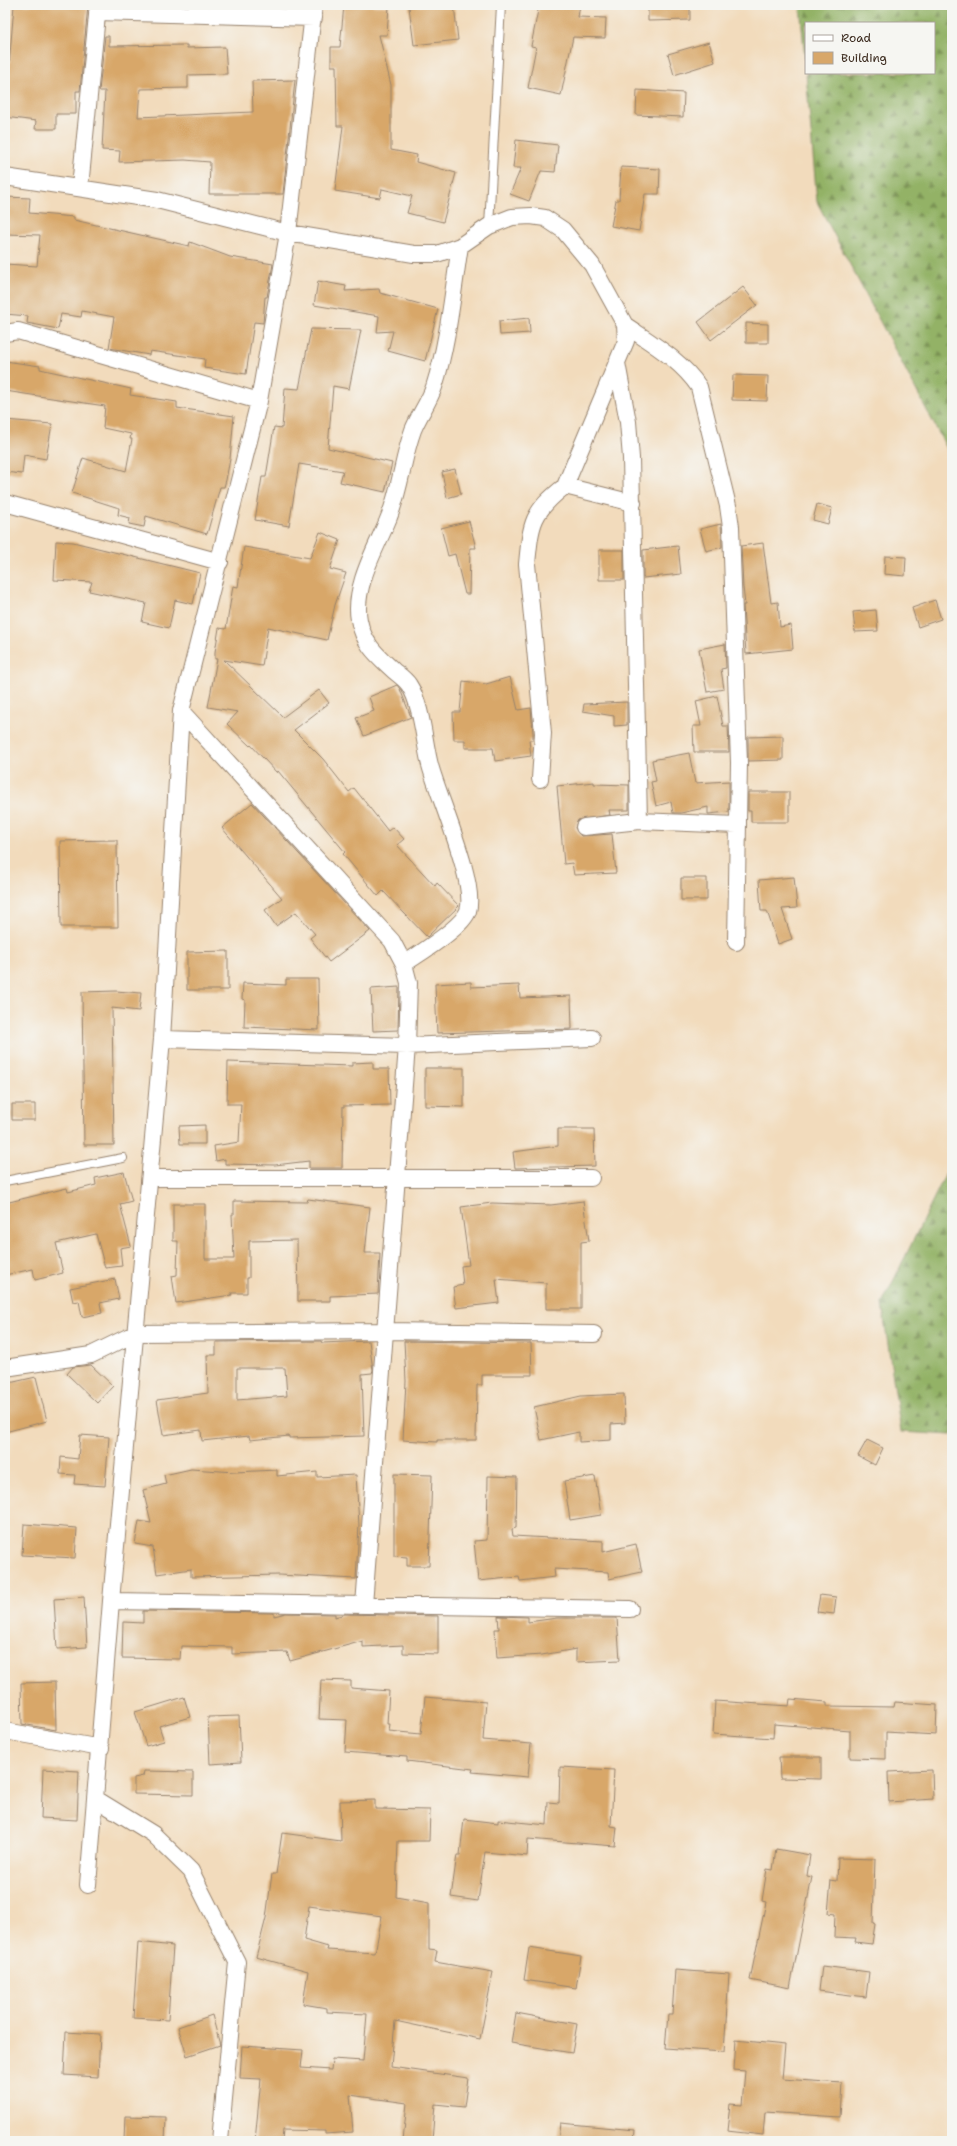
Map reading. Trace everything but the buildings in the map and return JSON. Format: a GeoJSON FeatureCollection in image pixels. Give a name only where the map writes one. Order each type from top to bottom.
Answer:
{"type":"FeatureCollection","features":[{"type":"Feature","properties":{"kind":"street"},"geometry":{"type":"LineString","coordinates":[[80,187],[98,8],[314,12],[288,233],[259,400],[220,562],[181,711],[162,1039],[111,1601],[101,1748],[88,1885]]}},
{"type":"Feature","properties":{"kind":"street"},"geometry":{"type":"LineString","coordinates":[[5,177],[80,187],[157,200],[288,233],[414,254],[437,254],[460,246],[489,226],[512,217],[531,216],[545,218],[563,230],[592,265],[625,325],[626,341],[565,486],[546,501],[537,514],[530,536],[527,564],[542,733],[540,780]]}},
{"type":"Feature","properties":{"kind":"street"},"geometry":{"type":"LineString","coordinates":[[404,964],[434,944],[464,919],[469,909],[467,886],[451,826],[431,768],[417,703],[409,684],[367,645],[359,619],[360,599],[367,567],[396,498],[413,430],[434,387],[448,322],[460,246]]}},
{"type":"Feature","properties":{"kind":"street"},"geometry":{"type":"LineString","coordinates":[[625,325],[678,362],[692,376],[699,387],[728,506],[731,527],[739,763],[736,942]]}},
{"type":"Feature","properties":{"kind":"street"},"geometry":{"type":"LineString","coordinates":[[5,333],[18,331],[259,400]]}},
{"type":"Feature","properties":{"kind":"street"},"geometry":{"type":"LineString","coordinates":[[617,363],[628,422],[633,503],[640,821]]}},
{"type":"Feature","properties":{"kind":"street"},"geometry":{"type":"LineString","coordinates":[[565,486],[633,503]]}},
{"type":"Feature","properties":{"kind":"street"},"geometry":{"type":"LineString","coordinates":[[5,503],[220,562]]}},
{"type":"Feature","properties":{"kind":"street"},"geometry":{"type":"LineString","coordinates":[[181,711],[392,941],[404,964],[409,983],[408,1046],[396,1178],[364,1605]]}},
{"type":"Feature","properties":{"kind":"street"},"geometry":{"type":"LineString","coordinates":[[584,827],[640,821],[737,825]]}},
{"type":"Feature","properties":{"kind":"street"},"geometry":{"type":"LineString","coordinates":[[162,1039],[408,1046],[592,1038]]}},
{"type":"Feature","properties":{"kind":"street"},"geometry":{"type":"LineString","coordinates":[[150,1178],[591,1178]]}},
{"type":"Feature","properties":{"kind":"street"},"geometry":{"type":"LineString","coordinates":[[5,1368],[91,1355],[136,1333],[385,1331],[594,1334]]}},
{"type":"Feature","properties":{"kind":"street"},"geometry":{"type":"LineString","coordinates":[[111,1601],[630,1609]]}},
{"type":"Feature","properties":{"kind":"street"},"geometry":{"type":"LineString","coordinates":[[5,1731],[101,1748]]}},
{"type":"Feature","properties":{"kind":"street"},"geometry":{"type":"LineString","coordinates":[[96,1799],[153,1834],[191,1871],[237,1962],[220,2141]]}},
{"type":"Feature","properties":{"kind":"lane"},"geometry":{"type":"LineString","coordinates":[[489,226],[501,5]]}},
{"type":"Feature","properties":{"kind":"lane"},"geometry":{"type":"LineString","coordinates":[[5,1181],[123,1158]]}},
{"type":"Feature","properties":{"kind":"green space"},"geometry":{"type":"Polygon","coordinates":[[[800,5],[952,5],[952,458],[817,202],[806,74],[935,74],[935,22],[805,22],[805,60],[800,5]]]}},
{"type":"Feature","properties":{"kind":"green space"},"geometry":{"type":"Polygon","coordinates":[[[952,1161],[952,1435],[901,1432],[882,1304],[952,1161]]]}}]}
